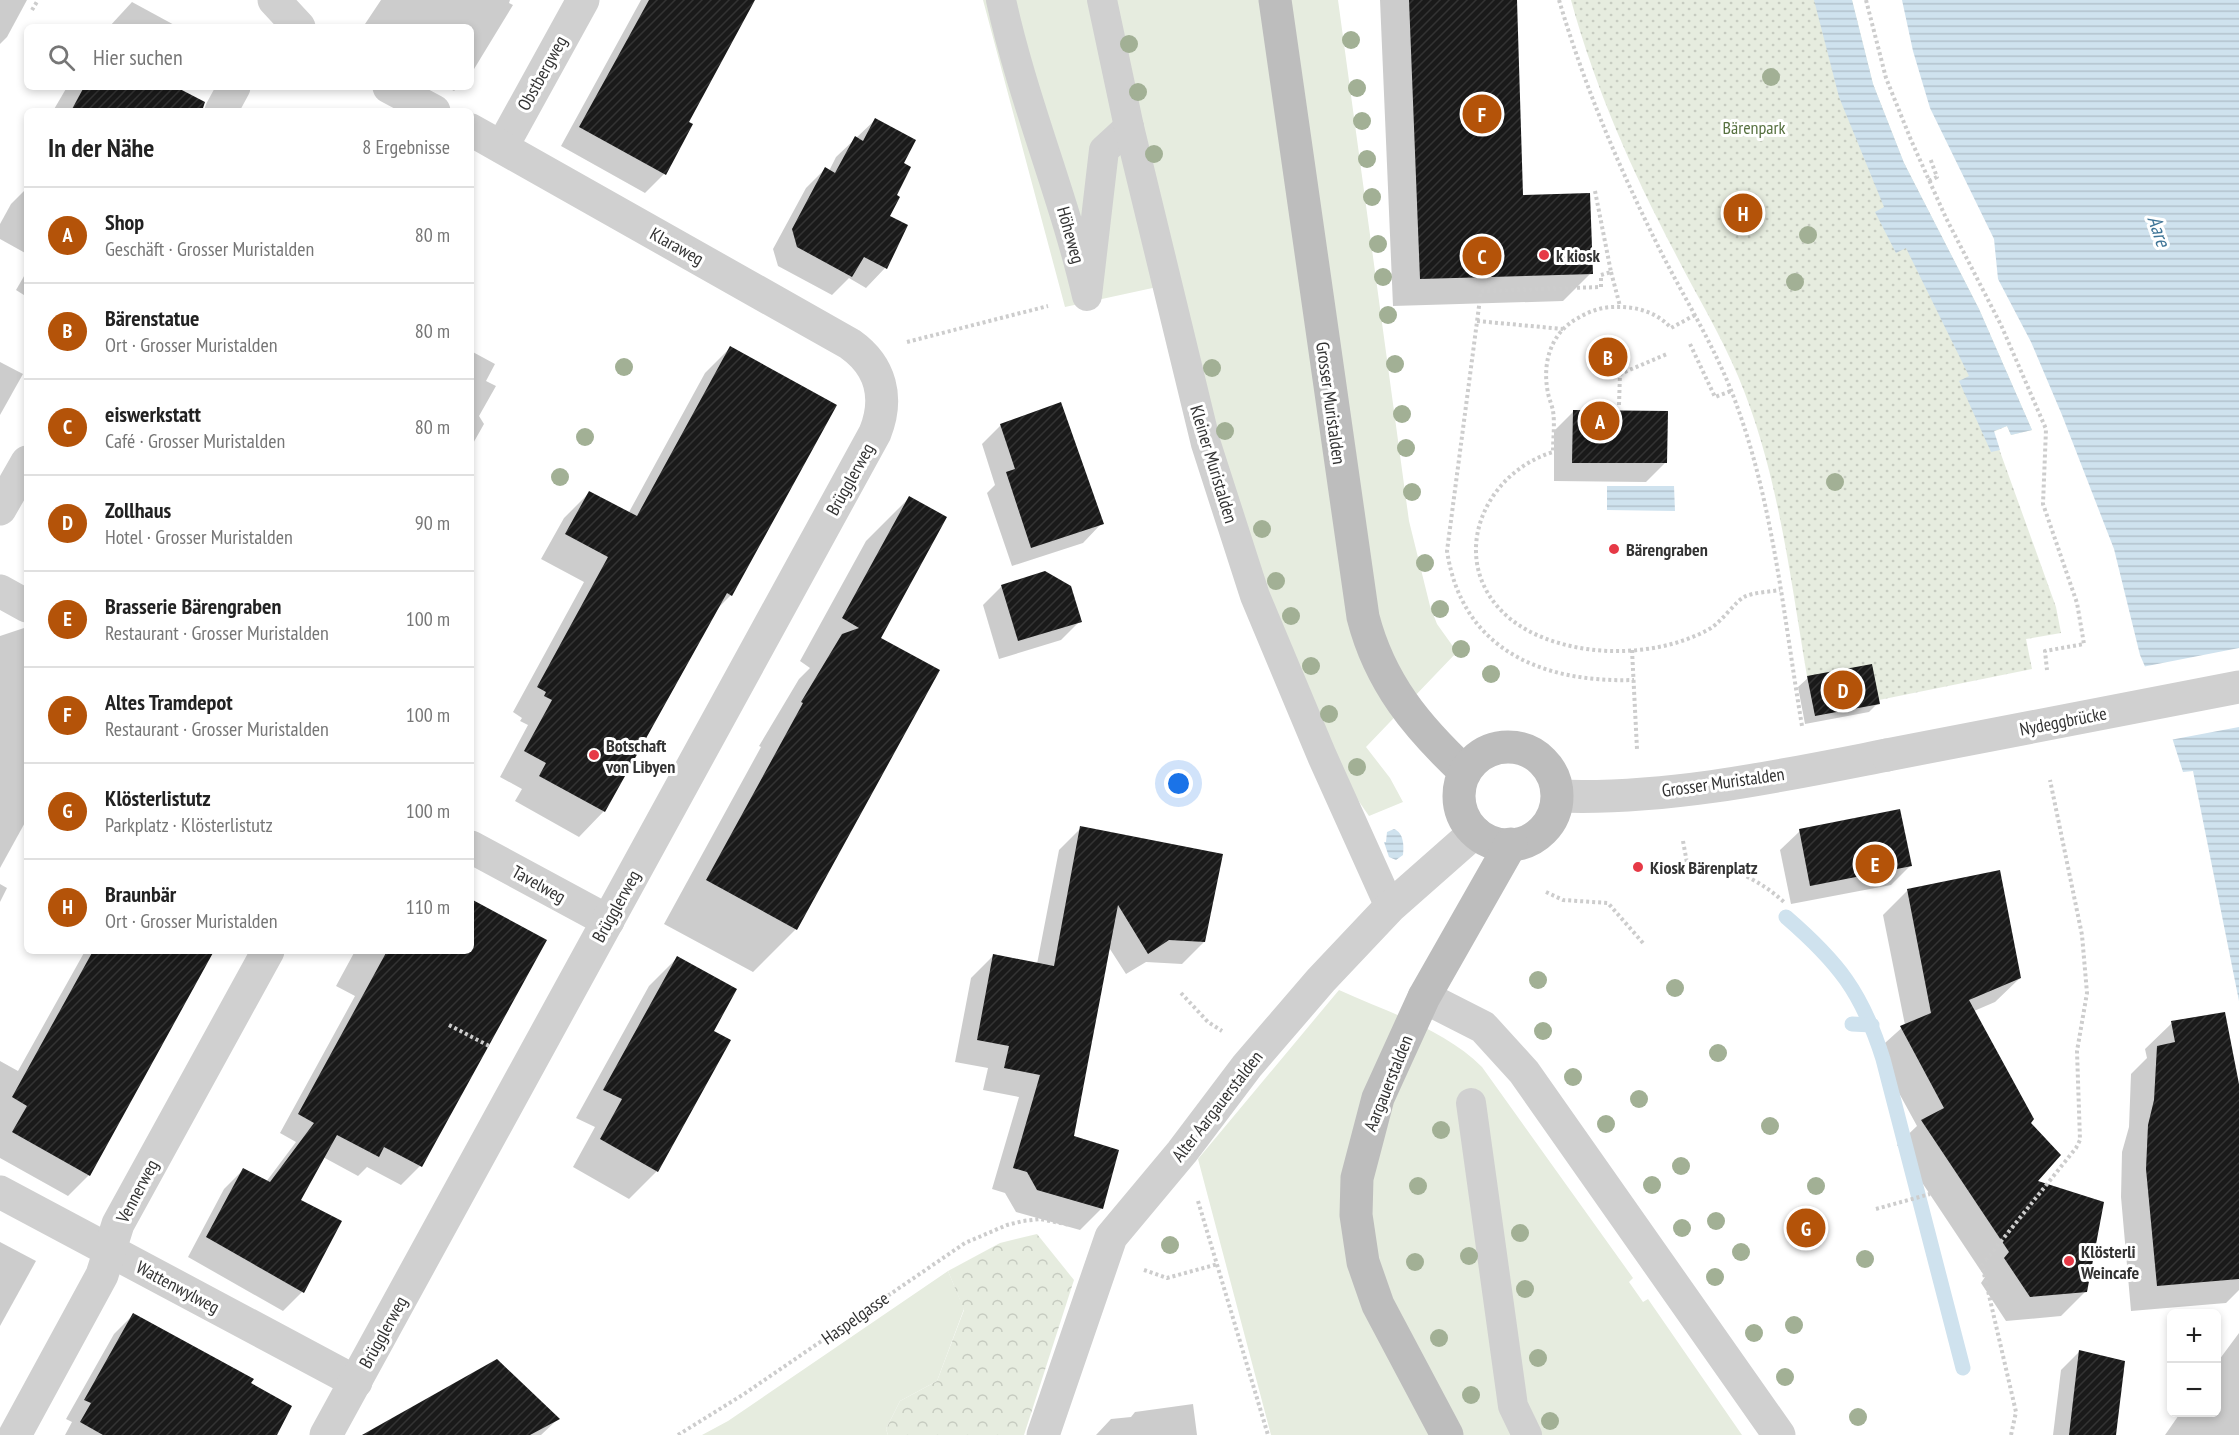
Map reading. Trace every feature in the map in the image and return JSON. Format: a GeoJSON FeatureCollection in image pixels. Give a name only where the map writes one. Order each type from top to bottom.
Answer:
{"type":"FeatureCollection","features":[{"type":"Feature","properties":{"kind":"main road","name":"Grosser Muristalden"},"geometry":{"type":"LineString","coordinates":[[1275,0],[1347,519],[1370,646],[1390,686],[1431,739],[1465,772]]}},
{"type":"Feature","properties":{"kind":"main road"},"geometry":{"type":"LineString","coordinates":[[1503,747],[1521,748],[1545,763],[1555,778],[1558,796],[1553,816],[1542,832],[1524,842],[1511,844],[1494,843],[1476,832],[1468,824],[1460,804],[1461,783],[1465,772],[1484,753],[1503,747]]}},
{"type":"Feature","properties":{"kind":"main road","name":"Aargauerstalden"},"geometry":{"type":"LineString","coordinates":[[1447,1435],[1378,1305],[1363,1262],[1356,1215],[1357,1178],[1378,1098],[1424,997],[1511,844]]}},
{"type":"Feature","properties":{"kind":"street","name":"Obstbergweg"},"geometry":{"type":"LineString","coordinates":[[502,147],[583,0]]}},
{"type":"Feature","properties":{"kind":"street","name":"Höheweg"},"geometry":{"type":"LineString","coordinates":[[1001,0],[1033,117],[1073,234],[1087,297],[1104,150],[1129,127]]}},
{"type":"Feature","properties":{"kind":"street","name":"Kleiner Muristalden"},"geometry":{"type":"LineString","coordinates":[[1102,0],[1129,127],[1206,444],[1255,596],[1322,756],[1390,907]]}},
{"type":"Feature","properties":{"kind":"street"},"geometry":{"type":"LineString","coordinates":[[223,108],[232,90]]}},
{"type":"Feature","properties":{"kind":"street"},"geometry":{"type":"LineString","coordinates":[[395,90],[428,108]]}},
{"type":"Feature","properties":{"kind":"street","name":"Klaraweg"},"geometry":{"type":"LineString","coordinates":[[474,132],[850,344],[866,357],[875,371]]}},
{"type":"Feature","properties":{"kind":"street","name":"Brügglerweg"},"geometry":{"type":"LineString","coordinates":[[326,1435],[875,433],[882,416],[882,392],[875,371]]}},
{"type":"Feature","properties":{"kind":"street"},"geometry":{"type":"LineString","coordinates":[[0,509],[24,467]]}},
{"type":"Feature","properties":{"kind":"street"},"geometry":{"type":"LineString","coordinates":[[0,591],[24,604]]}},
{"type":"Feature","properties":{"kind":"street","name":"Nydeggbrücke"},"geometry":{"type":"LineString","coordinates":[[1887,755],[2239,687]]}},
{"type":"Feature","properties":{"kind":"street","name":"Grosser Muristalden"},"geometry":{"type":"LineString","coordinates":[[1558,796],[1641,794],[1716,784],[1887,755]]}},
{"type":"Feature","properties":{"kind":"street","name":"Alter Aargauerstalden"},"geometry":{"type":"LineString","coordinates":[[1043,1435],[1111,1237],[1182,1152],[1258,1054],[1321,980],[1390,907],[1476,832]]}},
{"type":"Feature","properties":{"kind":"street","name":"Tavelweg"},"geometry":{"type":"LineString","coordinates":[[474,849],[608,921]]}},
{"type":"Feature","properties":{"kind":"street","name":"Vennerweg"},"geometry":{"type":"LineString","coordinates":[[15,1435],[102,1275],[118,1224],[266,954]]}},
{"type":"Feature","properties":{"kind":"street"},"geometry":{"type":"LineString","coordinates":[[1424,997],[1483,1027],[1524,1072],[1779,1435]]}},
{"type":"Feature","properties":{"kind":"street"},"geometry":{"type":"LineString","coordinates":[[1471,1103],[1513,1406],[1527,1435]]}},
{"type":"Feature","properties":{"kind":"street","name":"Wattenwylweg"},"geometry":{"type":"LineString","coordinates":[[0,1192],[356,1382]]}},
{"type":"Feature","properties":{"kind":"path"},"geometry":{"type":"LineString","coordinates":[[32,10],[38,0]]}},
{"type":"Feature","properties":{"kind":"path"},"geometry":{"type":"LineString","coordinates":[[1559,0],[1595,111],[1632,195],[1695,315],[1731,391],[1761,486],[1802,726]]}},
{"type":"Feature","properties":{"kind":"path"},"geometry":{"type":"LineString","coordinates":[[1866,0],[1886,78],[1929,181],[2001,325],[2046,429],[2043,504],[2074,594],[2084,644],[2045,651],[2047,670]]}},
{"type":"Feature","properties":{"kind":"path"},"geometry":{"type":"LineString","coordinates":[[1929,181],[1937,177],[1930,158]]}},
{"type":"Feature","properties":{"kind":"path"},"geometry":{"type":"LineString","coordinates":[[1595,191],[1620,306]]}},
{"type":"Feature","properties":{"kind":"path"},"geometry":{"type":"LineString","coordinates":[[1611,272],[1601,275],[1601,287],[1481,291],[1447,552],[1457,594],[1481,631],[1518,658],[1567,675],[1592,679],[1634,680]]}},
{"type":"Feature","properties":{"kind":"path"},"geometry":{"type":"LineString","coordinates":[[1695,315],[1671,328],[1651,313],[1620,306],[1608,307],[1584,315],[1563,329],[1552,344],[1546,368],[1548,396],[1553,409],[1553,452],[1526,464],[1508,476],[1490,499],[1477,536],[1480,571],[1499,607],[1526,629],[1579,647],[1632,650],[1659,647],[1687,639],[1712,627],[1730,613],[1743,597],[1780,590]]}},
{"type":"Feature","properties":{"kind":"path"},"geometry":{"type":"LineString","coordinates":[[908,342],[1016,314]]}},
{"type":"Feature","properties":{"kind":"path"},"geometry":{"type":"LineString","coordinates":[[1477,321],[1563,329]]}},
{"type":"Feature","properties":{"kind":"path"},"geometry":{"type":"LineString","coordinates":[[1690,344],[1715,397],[1731,391]]}},
{"type":"Feature","properties":{"kind":"path"},"geometry":{"type":"LineString","coordinates":[[1619,405],[1620,374],[1667,354]]}},
{"type":"Feature","properties":{"kind":"path"},"geometry":{"type":"LineString","coordinates":[[1632,650],[1637,749]]}},
{"type":"Feature","properties":{"kind":"path"},"geometry":{"type":"LineString","coordinates":[[2011,1435],[2016,1412],[1982,1265],[2080,1140],[2077,1051],[2087,993],[2082,935],[2050,780]]}},
{"type":"Feature","properties":{"kind":"path"},"geometry":{"type":"LineString","coordinates":[[1683,841],[1687,863],[1715,866],[1751,877],[1785,903]]}},
{"type":"Feature","properties":{"kind":"path"},"geometry":{"type":"LineString","coordinates":[[1546,892],[1563,900],[1608,903],[1644,943]]}},
{"type":"Feature","properties":{"kind":"path"},"geometry":{"type":"LineString","coordinates":[[1181,993],[1208,1022],[1258,1054]]}},
{"type":"Feature","properties":{"kind":"path"},"geometry":{"type":"LineString","coordinates":[[449,1025],[472,1038]]}},
{"type":"Feature","properties":{"kind":"path"},"geometry":{"type":"LineString","coordinates":[[1182,1152],[1218,1264],[1268,1435]]}},
{"type":"Feature","properties":{"kind":"path"},"geometry":{"type":"LineString","coordinates":[[1876,1209],[1930,1194]]}},
{"type":"Feature","properties":{"kind":"path","name":"Haspelgasse"},"geometry":{"type":"LineString","coordinates":[[678,1435],[784,1367],[939,1259],[1007,1225],[1040,1219]]}},
{"type":"Feature","properties":{"kind":"path"},"geometry":{"type":"LineString","coordinates":[[1104,1255],[1167,1278],[1218,1264]]}},
{"type":"Feature","properties":{"kind":"green space"},"geometry":{"type":"Polygon","coordinates":[[[983,0],[1338,0],[1409,521],[1430,606],[1437,624],[1457,652],[1366,747],[1390,778],[1403,802],[1369,816],[1326,754],[1259,595],[1171,284],[1065,307],[983,0]]]}},
{"type":"Feature","properties":{"kind":"green space","name":"Bärenpark"},"geometry":{"type":"Polygon","coordinates":[[[1571,0],[1852,0],[1873,84],[1904,163],[1979,309],[2032,430],[2011,435],[2007,426],[1993,432],[2056,607],[2061,633],[2026,639],[2032,669],[1879,700],[1807,676],[1781,524],[1752,412],[1723,344],[1658,221],[1629,160],[1591,65],[1571,0]]]}},
{"type":"Feature","properties":{"kind":"green space"},"geometry":{"type":"Polygon","coordinates":[[[1339,990],[1433,1032],[1467,1054],[1482,1067],[1633,1278],[1629,1282],[1643,1302],[1648,1299],[1742,1435],[1271,1435],[1198,1159],[1339,990]]]}},
{"type":"Feature","properties":{"kind":"green space"},"geometry":{"type":"Polygon","coordinates":[[[1037,1234],[1074,1280],[1024,1435],[888,1435],[886,1429],[900,1401],[937,1381],[964,1310],[948,1271],[1000,1243],[1037,1234]]]}},
{"type":"Feature","properties":{"kind":"green space"},"geometry":{"type":"Polygon","coordinates":[[[948,1271],[964,1309],[937,1381],[900,1401],[886,1429],[888,1435],[702,1435],[728,1421],[948,1271]]]}},
{"type":"Feature","properties":{"kind":"water"},"geometry":{"type":"Polygon","coordinates":[[[1814,0],[1852,0],[1873,84],[1904,163],[1979,309],[2032,430],[2011,435],[2007,426],[1994,431],[2000,450],[1991,452],[1959,381],[1969,376],[1906,248],[1896,253],[1875,212],[1884,207],[1839,97],[1814,0]]]}},
{"type":"Feature","properties":{"kind":"water","name":"Aare"},"geometry":{"type":"Polygon","coordinates":[[[1902,0],[2239,0],[2239,1001],[2193,771],[2183,772],[2162,706],[2140,655],[2114,549],[2031,342],[1998,279],[1994,239],[1930,108],[1913,51],[1902,0]]]}},
{"type":"Feature","properties":{"kind":"water"},"geometry":{"type":"Polygon","coordinates":[[[1607,486],[1674,486],[1675,511],[1607,510],[1607,486]]]}},
{"type":"Feature","properties":{"kind":"water"},"geometry":{"type":"Polygon","coordinates":[[[1394,829],[1400,833],[1403,844],[1403,855],[1396,860],[1389,857],[1384,842],[1386,842],[1387,832],[1394,829]]]}},
{"type":"Feature","properties":{"kind":"pier"},"geometry":{"type":"Polygon","coordinates":[[[2239,648],[2239,727],[2170,740],[2142,667],[2239,648]]]}},
{"type":"Feature","properties":{"kind":"building"},"geometry":{"type":"Polygon","coordinates":[[[649,0],[755,0],[689,122],[693,124],[666,175],[579,127],[649,0]]]}},
{"type":"Feature","properties":{"kind":"building"},"geometry":{"type":"Polygon","coordinates":[[[1409,0],[1517,0],[1523,195],[1590,193],[1593,274],[1420,279],[1409,0]]]}},
{"type":"Feature","properties":{"kind":"building"},"geometry":{"type":"Polygon","coordinates":[[[82,90],[182,90],[205,102],[203,108],[73,108],[82,90]]]}},
{"type":"Feature","properties":{"kind":"building"},"geometry":{"type":"Polygon","coordinates":[[[875,118],[916,140],[904,163],[911,167],[897,195],[900,197],[890,216],[908,225],[887,269],[864,257],[852,277],[797,247],[792,229],[825,167],[835,173],[855,136],[863,141],[875,118]]]}},
{"type":"Feature","properties":{"kind":"building"},"geometry":{"type":"Polygon","coordinates":[[[730,346],[837,405],[732,596],[727,593],[605,812],[539,776],[546,763],[524,751],[552,700],[544,696],[546,692],[537,687],[608,557],[565,534],[589,491],[637,516],[730,346]]]}},
{"type":"Feature","properties":{"kind":"building"},"geometry":{"type":"Polygon","coordinates":[[[1061,402],[1104,524],[1031,548],[1006,472],[1015,469],[1000,424],[1061,402]]]}},
{"type":"Feature","properties":{"kind":"building"},"geometry":{"type":"Polygon","coordinates":[[[1573,410],[1668,411],[1667,463],[1572,463],[1573,410]]]}},
{"type":"Feature","properties":{"kind":"building"},"geometry":{"type":"Polygon","coordinates":[[[909,496],[947,517],[881,638],[940,670],[797,930],[706,880],[803,703],[801,702],[842,634],[859,628],[842,618],[909,496]]]}},
{"type":"Feature","properties":{"kind":"building"},"geometry":{"type":"Polygon","coordinates":[[[1045,571],[1071,586],[1082,622],[1018,641],[1001,585],[1045,571]]]}},
{"type":"Feature","properties":{"kind":"building"},"geometry":{"type":"Polygon","coordinates":[[[1872,664],[1880,704],[1815,716],[1807,676],[1872,664]]]}},
{"type":"Feature","properties":{"kind":"building"},"geometry":{"type":"Polygon","coordinates":[[[1900,809],[1912,866],[1810,886],[1799,829],[1900,809]]]}},
{"type":"Feature","properties":{"kind":"building"},"geometry":{"type":"Polygon","coordinates":[[[1080,826],[1223,854],[1205,942],[1169,940],[1148,954],[1118,905],[1074,1136],[1119,1150],[1103,1209],[1037,1190],[1027,1172],[1013,1168],[1040,1075],[1004,1068],[1009,1046],[977,1040],[993,954],[1054,966],[1080,826]]]}},
{"type":"Feature","properties":{"kind":"building"},"geometry":{"type":"Polygon","coordinates":[[[2000,870],[2021,978],[1969,1000],[2034,1119],[2031,1123],[2061,1155],[2038,1181],[2104,1202],[2087,1292],[2030,1297],[2004,1258],[2009,1252],[1921,1120],[1944,1108],[1900,1026],[1931,1013],[1907,889],[2000,870]]]}},
{"type":"Feature","properties":{"kind":"building"},"geometry":{"type":"Polygon","coordinates":[[[474,901],[547,940],[422,1167],[384,1147],[379,1157],[337,1135],[301,1200],[342,1221],[304,1293],[206,1237],[243,1168],[270,1182],[314,1123],[298,1114],[385,954],[474,954],[474,901]]]}},
{"type":"Feature","properties":{"kind":"building"},"geometry":{"type":"Polygon","coordinates":[[[91,954],[212,954],[90,1176],[12,1132],[27,1106],[12,1097],[91,954]]]}},
{"type":"Feature","properties":{"kind":"building"},"geometry":{"type":"Polygon","coordinates":[[[677,956],[737,989],[714,1031],[731,1040],[658,1172],[600,1139],[622,1099],[603,1090],[677,956]]]}},
{"type":"Feature","properties":{"kind":"building"},"geometry":{"type":"Polygon","coordinates":[[[2225,1012],[2239,1084],[2239,1279],[2157,1286],[2146,1169],[2148,1125],[2154,1100],[2157,1046],[2175,1042],[2171,1021],[2225,1012]]]}},
{"type":"Feature","properties":{"kind":"building"},"geometry":{"type":"Polygon","coordinates":[[[133,1313],[254,1379],[251,1383],[292,1406],[277,1435],[103,1435],[80,1422],[91,1403],[84,1400],[133,1313]]]}},
{"type":"Feature","properties":{"kind":"building"},"geometry":{"type":"Polygon","coordinates":[[[2079,1350],[2125,1361],[2116,1435],[2069,1435],[2079,1350]]]}},
{"type":"Feature","properties":{"kind":"building"},"geometry":{"type":"Polygon","coordinates":[[[497,1359],[560,1419],[530,1435],[362,1435],[497,1359]]]}},
{"type":"Feature","properties":{"kind":"waterway"},"geometry":{"type":"LineString","coordinates":[[1786,917],[1820,949],[1846,980],[1857,996],[1875,1036],[1883,1059],[1963,1368]]}},
{"type":"Feature","properties":{"kind":"waterway"},"geometry":{"type":"LineString","coordinates":[[1852,1024],[1872,1025]]}},
{"type":"Feature","properties":{"kind":"place","name":"Altes Tramdepot"},"geometry":{"type":"Point","coordinates":[1482,114]}},
{"type":"Feature","properties":{"kind":"place","name":"Braunbär"},"geometry":{"type":"Point","coordinates":[1743,213]}},
{"type":"Feature","properties":{"kind":"place","name":"k kiosk"},"geometry":{"type":"Point","coordinates":[1544,255]}},
{"type":"Feature","properties":{"kind":"place","name":"eiswerkstatt"},"geometry":{"type":"Point","coordinates":[1482,256]}},
{"type":"Feature","properties":{"kind":"place","name":"Bärenstatue"},"geometry":{"type":"Point","coordinates":[1608,357]}},
{"type":"Feature","properties":{"kind":"place","name":"Shop"},"geometry":{"type":"Point","coordinates":[1600,421]}},
{"type":"Feature","properties":{"kind":"place","name":"Bärengraben"},"geometry":{"type":"Point","coordinates":[1614,549]}},
{"type":"Feature","properties":{"kind":"place","name":"Zollhaus"},"geometry":{"type":"Point","coordinates":[1843,690]}},
{"type":"Feature","properties":{"kind":"place","name":"Botschaft von Libyen"},"geometry":{"type":"Point","coordinates":[594,755]}},
{"type":"Feature","properties":{"kind":"place","name":"Brasserie Bärengraben"},"geometry":{"type":"Point","coordinates":[1875,864]}},
{"type":"Feature","properties":{"kind":"place","name":"Kiosk Bärenplatz"},"geometry":{"type":"Point","coordinates":[1638,867]}},
{"type":"Feature","properties":{"kind":"place","name":"Klösterlistutz"},"geometry":{"type":"Point","coordinates":[1806,1228]}},
{"type":"Feature","properties":{"kind":"place","name":"Klösterli Weincafe"},"geometry":{"type":"Point","coordinates":[2069,1261]}}]}
